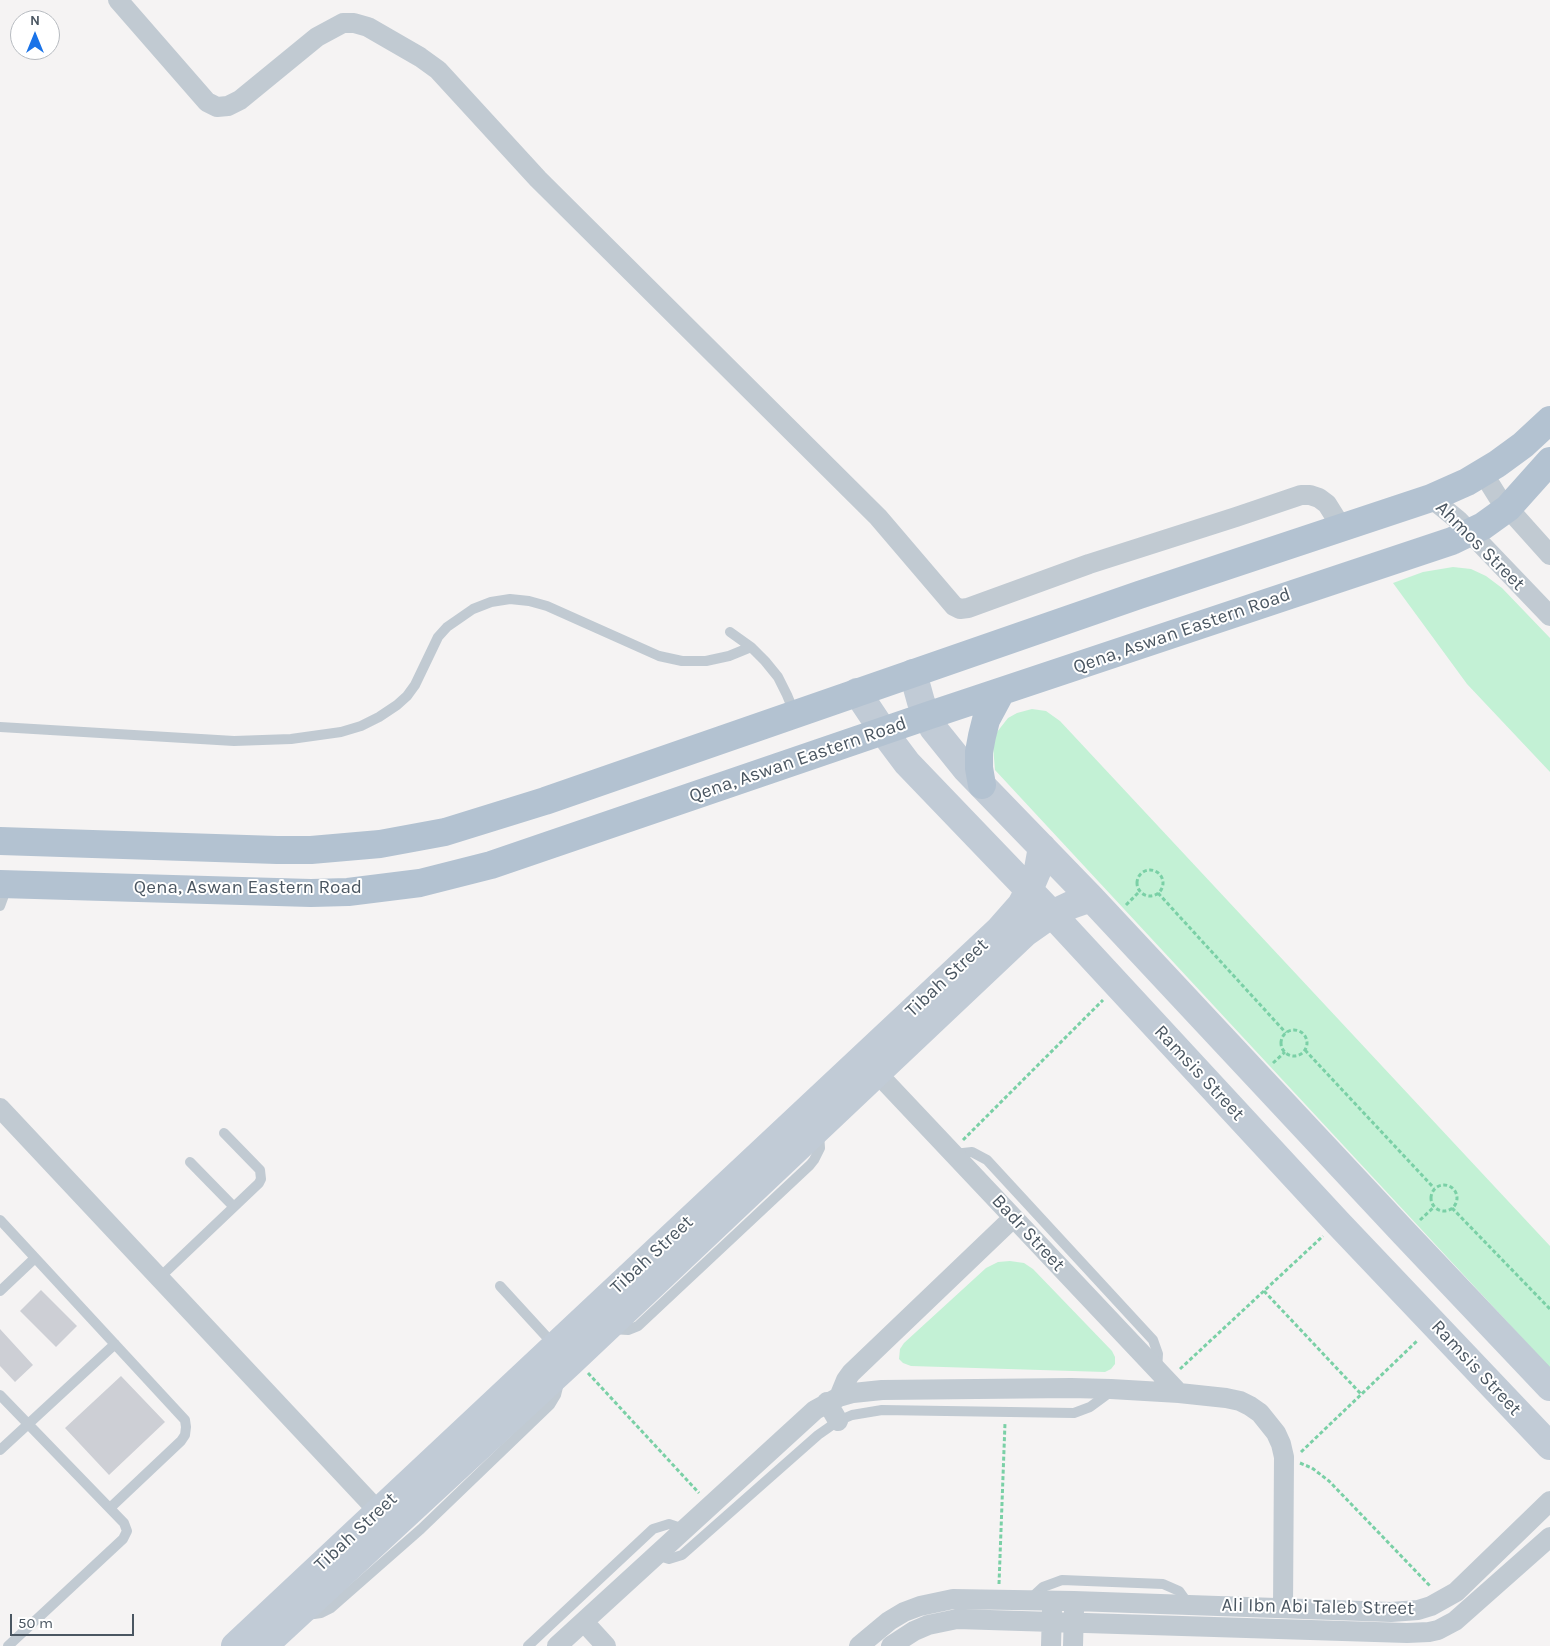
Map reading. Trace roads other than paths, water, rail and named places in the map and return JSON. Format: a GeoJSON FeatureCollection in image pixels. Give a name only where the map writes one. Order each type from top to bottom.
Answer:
{"type":"FeatureCollection","features":[{"type":"Feature","properties":{"kind":"main road","name":"Qena, Aswan Eastern Road"},"geometry":{"type":"LineString","coordinates":[[0,841],[286,850],[346,848],[411,839],[470,825],[545,801],[1138,595],[1431,498],[1484,473],[1517,450],[1550,420]]}},
{"type":"Feature","properties":{"kind":"main road","name":"Qena, Aswan Eastern Road"},"geometry":{"type":"LineString","coordinates":[[3,891],[348,892],[420,883],[491,865],[927,716],[1452,541],[1471,533],[1508,508],[1550,460]]}},
{"type":"Feature","properties":{"kind":"main road"},"geometry":{"type":"LineString","coordinates":[[913,673],[919,694],[933,728],[982,785],[1091,898],[1550,1387]]}},
{"type":"Feature","properties":{"kind":"main road","name":"Ramsis Street"},"geometry":{"type":"LineString","coordinates":[[857,692],[907,763],[1052,914],[1338,1223],[1550,1446]]}},
{"type":"Feature","properties":{"kind":"main road"},"geometry":{"type":"LineString","coordinates":[[982,785],[979,768],[982,736],[986,720],[1001,692]]}},
{"type":"Feature","properties":{"kind":"main road","name":"Tibah Street"},"geometry":{"type":"LineString","coordinates":[[263,1646],[565,1359],[999,930],[1021,905],[1029,890],[1038,869],[1042,847]]}},
{"type":"Feature","properties":{"kind":"main road","name":"Tibah Street"},"geometry":{"type":"LineString","coordinates":[[235,1646],[378,1511],[606,1327],[1025,933],[1052,914],[1091,898]]}},
{"type":"Feature","properties":{"kind":"street"},"geometry":{"type":"LineString","coordinates":[[118,0],[207,102],[217,107],[228,106],[240,100],[317,37],[343,23],[354,22],[368,27],[420,57],[438,70],[538,180],[878,516],[954,606],[968,608],[1089,564],[1301,495],[1319,498],[1327,504],[1342,528]]}},
{"type":"Feature","properties":{"kind":"street"},"geometry":{"type":"LineString","coordinates":[[1484,473],[1498,497],[1550,555]]}},
{"type":"Feature","properties":{"kind":"street","name":"Ahmos Street"},"geometry":{"type":"LineString","coordinates":[[1431,498],[1452,514],[1550,616]]}},
{"type":"Feature","properties":{"kind":"street","name":"Badr Street"},"geometry":{"type":"LineString","coordinates":[[877,1073],[1168,1381]]}},
{"type":"Feature","properties":{"kind":"street"},"geometry":{"type":"LineString","coordinates":[[0,1108],[378,1511]]}},
{"type":"Feature","properties":{"kind":"street"},"geometry":{"type":"LineString","coordinates":[[838,1421],[833,1399],[851,1373],[1013,1218]]}},
{"type":"Feature","properties":{"kind":"street"},"geometry":{"type":"LineString","coordinates":[[557,1646],[804,1419],[833,1399],[860,1392],[882,1390],[1111,1389],[1168,1381],[1250,1406],[1269,1422],[1288,1458],[1283,1608]]}},
{"type":"Feature","properties":{"kind":"street","name":"Ali Ibn Abi Taleb Street"},"geometry":{"type":"LineString","coordinates":[[859,1646],[888,1621],[920,1606],[953,1599],[1052,1600],[1405,1612],[1425,1608],[1444,1600],[1462,1587],[1550,1500]]}},
{"type":"Feature","properties":{"kind":"street","name":"Ali Ibn Abi Taleb Street"},"geometry":{"type":"LineString","coordinates":[[891,1646],[928,1625],[957,1619],[1397,1633],[1431,1639],[1438,1630],[1455,1621],[1550,1536]]}},
{"type":"Feature","properties":{"kind":"street"},"geometry":{"type":"LineString","coordinates":[[1051,1646],[1052,1600]]}},
{"type":"Feature","properties":{"kind":"street"},"geometry":{"type":"LineString","coordinates":[[1073,1646],[1074,1601]]}},
{"type":"Feature","properties":{"kind":"street"},"geometry":{"type":"LineString","coordinates":[[584,1622],[606,1646]]}},
{"type":"Feature","properties":{"kind":"lane"},"geometry":{"type":"LineString","coordinates":[[0,727],[234,741],[291,739],[341,732],[361,726],[379,717],[407,696],[415,685],[438,637],[447,627],[473,608],[491,602],[510,599],[529,601],[547,606],[659,656],[682,661],[706,661],[729,656],[751,647]]}},
{"type":"Feature","properties":{"kind":"lane"},"geometry":{"type":"LineString","coordinates":[[730,632],[751,647],[778,677],[794,713]]}},
{"type":"Feature","properties":{"kind":"lane"},"geometry":{"type":"LineString","coordinates":[[159,1278],[259,1183],[261,1174],[257,1166],[224,1133]]}},
{"type":"Feature","properties":{"kind":"lane"},"geometry":{"type":"LineString","coordinates":[[953,1153],[972,1152],[988,1160],[1153,1340],[1168,1381]]}},
{"type":"Feature","properties":{"kind":"lane"},"geometry":{"type":"LineString","coordinates":[[190,1162],[234,1206]]}},
{"type":"Feature","properties":{"kind":"lane"},"geometry":{"type":"LineString","coordinates":[[0,1220],[185,1420],[185,1435],[181,1441],[110,1508]]}},
{"type":"Feature","properties":{"kind":"lane"},"geometry":{"type":"LineString","coordinates":[[0,1291],[35,1258]]}},
{"type":"Feature","properties":{"kind":"lane"},"geometry":{"type":"LineString","coordinates":[[500,1286],[565,1359]]}},
{"type":"Feature","properties":{"kind":"lane"},"geometry":{"type":"LineString","coordinates":[[0,1450],[115,1344]]}},
{"type":"Feature","properties":{"kind":"lane"},"geometry":{"type":"LineString","coordinates":[[656,1555],[669,1559],[682,1555],[818,1435],[838,1421],[852,1415],[882,1410],[1074,1413],[1090,1407],[1111,1389]]}},
{"type":"Feature","properties":{"kind":"lane"},"geometry":{"type":"LineString","coordinates":[[0,1395],[110,1508],[126,1527],[126,1536],[8,1646]]}},
{"type":"Feature","properties":{"kind":"lane"},"geometry":{"type":"LineString","coordinates":[[528,1646],[654,1529],[669,1524],[684,1528]]}},
{"type":"Feature","properties":{"kind":"lane"},"geometry":{"type":"LineString","coordinates":[[1029,1600],[1043,1587],[1062,1580],[1163,1584],[1179,1591],[1189,1605]]}}]}
